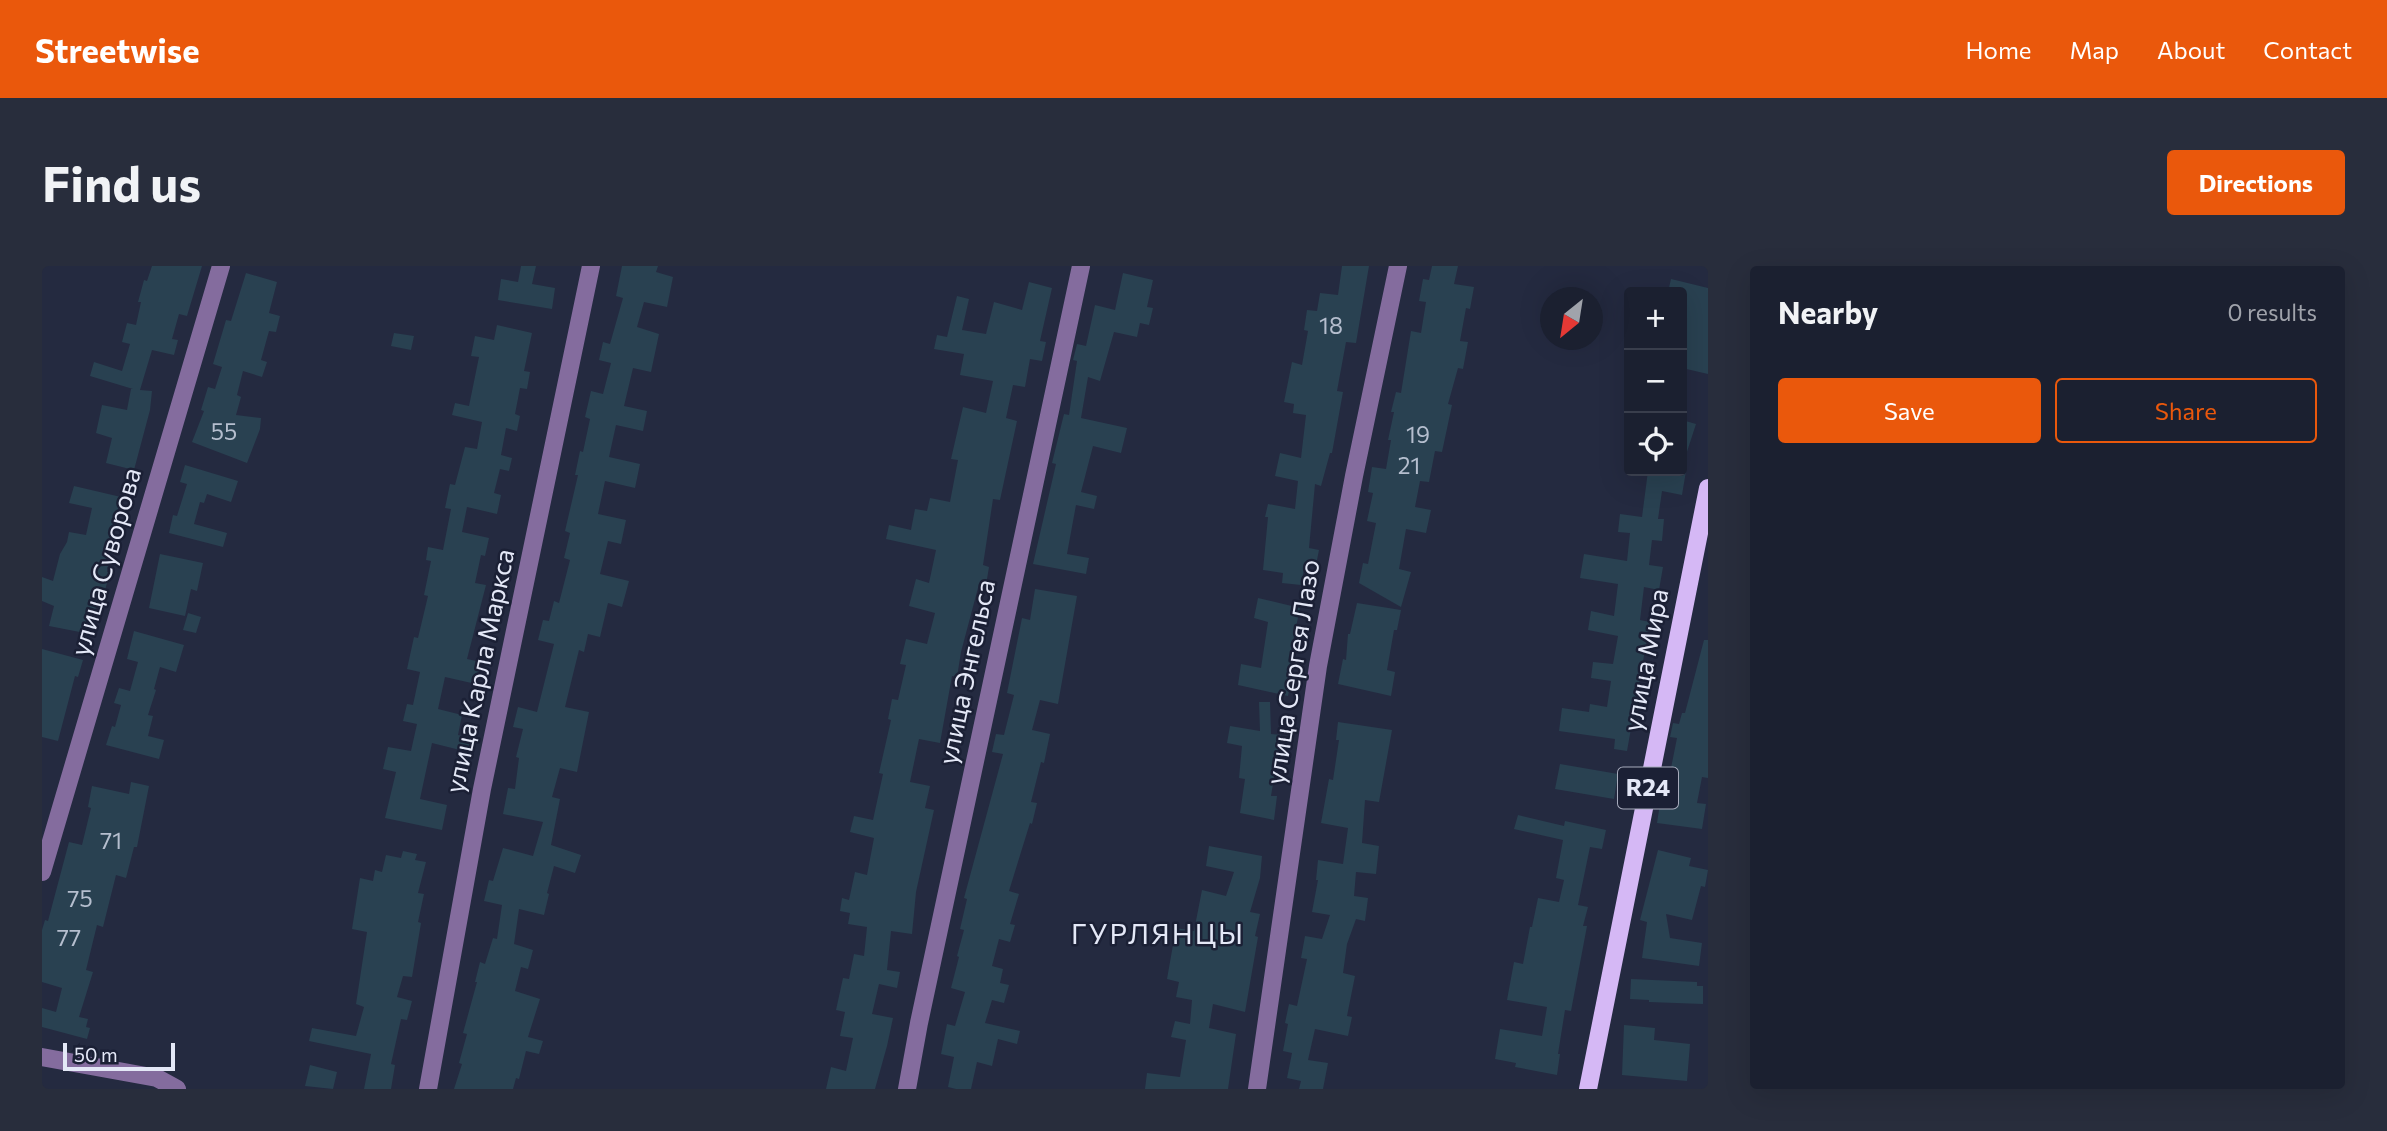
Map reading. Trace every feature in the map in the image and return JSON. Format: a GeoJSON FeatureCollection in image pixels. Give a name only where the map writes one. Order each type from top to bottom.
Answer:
{"type":"FeatureCollection","features":[{"type":"Feature","properties":{"kind":"main road","name":"улица Мира"},"geometry":{"type":"LineString","coordinates":[[1588,1089],[1708,488]]}},
{"type":"Feature","properties":{"kind":"street","name":"улица Суворова"},"geometry":{"type":"LineString","coordinates":[[42,872],[221,266]]}},
{"type":"Feature","properties":{"kind":"street","name":"улица Карла Маркса"},"geometry":{"type":"LineString","coordinates":[[428,1089],[482,789],[591,266]]}},
{"type":"Feature","properties":{"kind":"street","name":"улица Энгельса"},"geometry":{"type":"LineString","coordinates":[[907,1089],[1081,266]]}},
{"type":"Feature","properties":{"kind":"street","name":"улица Сергея Лазо"},"geometry":{"type":"LineString","coordinates":[[1256,1089],[1318,666],[1398,266]]}},
{"type":"Feature","properties":{"kind":"street"},"geometry":{"type":"LineString","coordinates":[[42,1057],[157,1078],[177,1089]]}},
{"type":"Feature","properties":{"kind":"building"},"geometry":{"type":"Polygon","coordinates":[[[152,266],[202,266],[187,316],[179,314],[172,339],[178,340],[174,355],[152,350],[140,390],[152,391],[150,410],[134,470],[106,463],[112,438],[96,433],[102,405],[127,410],[133,389],[90,376],[94,362],[122,371],[130,344],[122,342],[127,323],[136,325],[141,302],[138,302],[144,280],[147,281],[152,266]]]}},
{"type":"Feature","properties":{"kind":"building"},"geometry":{"type":"Polygon","coordinates":[[[521,266],[536,266],[532,284],[555,288],[552,309],[498,300],[501,279],[518,282],[521,266]]]}},
{"type":"Feature","properties":{"kind":"building"},"geometry":{"type":"Polygon","coordinates":[[[622,266],[658,266],[656,272],[673,277],[667,307],[644,302],[637,327],[659,334],[651,372],[633,368],[624,406],[647,411],[643,431],[616,425],[609,457],[640,464],[635,488],[605,481],[598,514],[626,520],[621,544],[608,541],[600,574],[629,581],[622,607],[608,603],[600,637],[588,634],[584,652],[579,650],[565,707],[589,712],[577,772],[560,768],[552,797],[560,799],[551,845],[581,855],[575,873],[554,866],[544,915],[519,909],[514,944],[533,950],[528,969],[521,967],[515,991],[540,999],[528,1037],[543,1041],[539,1054],[526,1051],[519,1079],[516,1078],[513,1089],[454,1089],[462,1064],[459,1063],[467,1034],[463,1033],[480,962],[485,964],[493,938],[497,939],[502,905],[484,901],[489,880],[493,881],[503,848],[533,856],[543,822],[503,814],[508,788],[515,789],[519,758],[516,757],[523,729],[513,727],[518,707],[537,712],[554,644],[538,640],[543,620],[549,621],[554,601],[559,603],[570,560],[564,558],[570,533],[565,531],[578,475],[575,475],[580,451],[583,452],[590,419],[585,417],[591,391],[603,394],[611,363],[599,360],[603,342],[610,344],[623,298],[616,296],[622,266]]]}},
{"type":"Feature","properties":{"kind":"building"},"geometry":{"type":"Polygon","coordinates":[[[1342,266],[1369,266],[1356,343],[1346,342],[1337,391],[1343,392],[1332,453],[1321,486],[1315,484],[1309,548],[1319,550],[1316,565],[1305,564],[1301,585],[1282,583],[1283,573],[1263,570],[1268,517],[1265,517],[1268,504],[1295,509],[1298,481],[1275,476],[1280,453],[1301,458],[1306,415],[1293,413],[1294,404],[1284,402],[1292,362],[1302,365],[1308,331],[1304,330],[1307,310],[1317,311],[1320,293],[1338,295],[1342,266]]]}},
{"type":"Feature","properties":{"kind":"building"},"geometry":{"type":"Polygon","coordinates":[[[1432,266],[1458,266],[1454,284],[1474,287],[1470,309],[1466,308],[1460,341],[1468,342],[1463,369],[1458,368],[1448,404],[1452,405],[1442,452],[1435,451],[1429,482],[1420,481],[1415,507],[1431,510],[1426,533],[1406,529],[1399,569],[1411,572],[1401,607],[1359,583],[1363,563],[1368,564],[1376,523],[1367,521],[1373,493],[1368,492],[1372,467],[1386,469],[1394,412],[1391,412],[1396,392],[1401,393],[1411,331],[1421,333],[1426,302],[1419,301],[1423,279],[1429,280],[1432,266]]]}},
{"type":"Feature","properties":{"kind":"building"},"geometry":{"type":"Polygon","coordinates":[[[246,273],[277,282],[269,313],[280,316],[276,332],[269,331],[261,360],[267,362],[262,377],[243,371],[237,395],[241,397],[236,415],[261,418],[260,429],[247,463],[192,442],[204,411],[201,410],[208,387],[215,389],[222,367],[213,364],[226,320],[231,321],[246,273]]]}},
{"type":"Feature","properties":{"kind":"building"},"geometry":{"type":"Polygon","coordinates":[[[1123,273],[1153,280],[1147,307],[1153,308],[1149,325],[1140,323],[1137,337],[1114,332],[1100,381],[1088,377],[1081,418],[1127,428],[1121,453],[1093,446],[1081,492],[1097,496],[1094,509],[1076,505],[1067,554],[1089,558],[1086,574],[1033,564],[1056,464],[1052,463],[1064,414],[1069,415],[1077,361],[1073,360],[1077,344],[1086,346],[1095,305],[1115,310],[1123,273]]]}},
{"type":"Feature","properties":{"kind":"building"},"geometry":{"type":"Polygon","coordinates":[[[1671,279],[1708,288],[1708,374],[1687,369],[1687,287],[1669,287],[1671,279]]]}},
{"type":"Feature","properties":{"kind":"building"},"geometry":{"type":"Polygon","coordinates":[[[1029,282],[1052,288],[1040,341],[1046,342],[1042,361],[1030,359],[1025,387],[1013,385],[1006,418],[1017,421],[1000,500],[993,499],[983,565],[989,567],[986,585],[979,584],[957,677],[952,676],[940,743],[919,739],[910,782],[930,786],[925,808],[934,810],[916,892],[912,934],[891,931],[887,970],[900,972],[897,988],[879,984],[872,1014],[893,1018],[887,1046],[875,1089],[826,1089],[831,1067],[846,1071],[853,1038],[840,1036],[845,1012],[836,1010],[843,978],[849,979],[854,954],[864,956],[867,927],[848,924],[850,913],[840,911],[842,898],[849,900],[855,872],[867,875],[874,838],[850,832],[854,816],[873,820],[883,774],[879,773],[891,720],[888,719],[892,699],[898,700],[906,665],[900,664],[906,639],[927,644],[935,613],[909,606],[916,579],[929,583],[936,550],[886,539],[889,525],[911,530],[915,509],[927,511],[930,498],[950,502],[958,460],[951,459],[963,407],[986,413],[993,381],[960,375],[964,354],[934,349],[937,335],[947,337],[957,296],[969,299],[962,330],[986,334],[994,302],[1022,310],[1029,282]]]}},
{"type":"Feature","properties":{"kind":"building"},"geometry":{"type":"Polygon","coordinates":[[[497,325],[532,333],[524,371],[530,372],[527,389],[520,388],[515,414],[520,416],[517,431],[506,428],[501,455],[512,458],[509,471],[500,469],[494,493],[501,495],[497,514],[467,507],[462,532],[489,538],[485,556],[481,555],[475,583],[486,585],[467,659],[481,662],[476,684],[445,677],[438,709],[462,715],[458,735],[471,738],[468,752],[432,743],[420,799],[447,805],[442,830],[385,818],[396,772],[383,769],[388,747],[411,751],[417,724],[403,721],[407,704],[413,705],[420,672],[407,669],[414,637],[418,638],[428,596],[424,595],[431,561],[426,560],[428,547],[443,550],[451,509],[445,508],[450,484],[455,485],[465,447],[477,449],[482,422],[452,415],[455,403],[469,406],[479,357],[471,356],[475,336],[494,340],[497,325]]]}},
{"type":"Feature","properties":{"kind":"building"},"geometry":{"type":"Polygon","coordinates":[[[394,333],[414,336],[411,350],[391,346],[394,333]]]}},
{"type":"Feature","properties":{"kind":"building"},"geometry":{"type":"Polygon","coordinates":[[[1687,421],[1696,424],[1687,452],[1687,421]]]}},
{"type":"Feature","properties":{"kind":"building"},"geometry":{"type":"Polygon","coordinates":[[[185,465],[238,481],[231,502],[207,494],[204,503],[200,502],[194,524],[227,533],[223,547],[169,533],[173,515],[177,516],[187,484],[180,482],[185,465]]]}},
{"type":"Feature","properties":{"kind":"building"},"geometry":{"type":"Polygon","coordinates":[[[1647,476],[1685,476],[1682,495],[1662,491],[1658,519],[1664,519],[1662,541],[1652,540],[1649,565],[1663,567],[1659,590],[1644,587],[1640,620],[1650,622],[1627,751],[1614,749],[1615,739],[1559,731],[1562,708],[1589,712],[1590,704],[1607,707],[1611,681],[1591,678],[1593,662],[1613,664],[1618,636],[1588,630],[1591,611],[1614,616],[1618,584],[1580,578],[1584,554],[1627,561],[1630,533],[1618,532],[1620,514],[1642,517],[1647,476]]]}},
{"type":"Feature","properties":{"kind":"building"},"geometry":{"type":"Polygon","coordinates":[[[74,486],[121,497],[107,572],[110,572],[104,594],[99,593],[90,634],[49,626],[54,606],[42,601],[42,577],[53,581],[69,532],[86,535],[92,508],[69,503],[74,486]]]}},
{"type":"Feature","properties":{"kind":"building"},"geometry":{"type":"Polygon","coordinates":[[[160,554],[203,563],[197,591],[191,589],[185,616],[149,608],[160,554]]]}},
{"type":"Feature","properties":{"kind":"building"},"geometry":{"type":"Polygon","coordinates":[[[1035,589],[1077,596],[1058,704],[1040,700],[1032,730],[1050,734],[1031,802],[1037,803],[1032,824],[1030,823],[1009,891],[1019,894],[1010,924],[1015,925],[1010,942],[999,939],[992,966],[1003,969],[1000,983],[1009,985],[1004,1003],[992,1000],[985,1023],[1020,1031],[1017,1044],[998,1039],[992,1066],[977,1062],[971,1089],[956,1089],[948,1087],[954,1057],[941,1054],[947,1024],[955,1026],[965,992],[951,988],[964,930],[960,929],[967,899],[964,898],[1003,754],[992,752],[996,734],[1004,735],[1014,695],[1007,693],[1022,618],[1030,620],[1035,589]]]}},
{"type":"Feature","properties":{"kind":"building"},"geometry":{"type":"Polygon","coordinates":[[[1258,598],[1300,608],[1292,646],[1297,648],[1288,696],[1238,685],[1241,664],[1261,668],[1268,622],[1254,618],[1258,598]]]}},
{"type":"Feature","properties":{"kind":"building"},"geometry":{"type":"Polygon","coordinates":[[[1357,603],[1401,610],[1397,630],[1394,630],[1387,670],[1395,672],[1391,696],[1338,684],[1343,659],[1346,660],[1348,634],[1357,603]]]}},
{"type":"Feature","properties":{"kind":"building"},"geometry":{"type":"Polygon","coordinates":[[[188,613],[201,617],[196,633],[183,630],[188,613]]]}},
{"type":"Feature","properties":{"kind":"building"},"geometry":{"type":"Polygon","coordinates":[[[134,631],[184,645],[176,672],[160,667],[148,715],[153,716],[148,736],[164,740],[159,759],[106,745],[112,726],[115,727],[121,705],[114,703],[119,688],[130,691],[138,662],[127,659],[134,631]]]}},
{"type":"Feature","properties":{"kind":"building"},"geometry":{"type":"Polygon","coordinates":[[[1704,640],[1708,640],[1708,778],[1702,777],[1697,803],[1706,804],[1702,829],[1657,823],[1677,738],[1670,737],[1673,723],[1679,724],[1682,713],[1685,713],[1704,640]]]}},
{"type":"Feature","properties":{"kind":"building"},"geometry":{"type":"Polygon","coordinates":[[[42,649],[83,660],[78,677],[75,676],[58,741],[42,737],[42,649]]]}},
{"type":"Feature","properties":{"kind":"building"},"geometry":{"type":"Polygon","coordinates":[[[1259,702],[1270,702],[1271,734],[1281,735],[1271,796],[1277,796],[1274,820],[1240,813],[1245,779],[1239,778],[1242,746],[1227,743],[1230,726],[1260,731],[1259,702]]]}},
{"type":"Feature","properties":{"kind":"building"},"geometry":{"type":"Polygon","coordinates":[[[1338,722],[1392,730],[1379,802],[1365,800],[1362,843],[1379,846],[1376,874],[1356,872],[1354,896],[1368,898],[1365,921],[1356,919],[1347,944],[1343,973],[1355,976],[1347,1016],[1352,1017],[1348,1036],[1315,1029],[1308,1060],[1328,1063],[1323,1089],[1299,1089],[1301,1081],[1287,1078],[1292,1053],[1283,1051],[1288,1024],[1285,1023],[1289,1004],[1297,1006],[1307,959],[1301,958],[1305,936],[1322,939],[1330,915],[1312,912],[1318,880],[1318,860],[1343,864],[1348,828],[1321,823],[1329,779],[1333,780],[1339,740],[1336,740],[1338,722]]]}},
{"type":"Feature","properties":{"kind":"building"},"geometry":{"type":"Polygon","coordinates":[[[1560,764],[1618,774],[1614,799],[1555,789],[1560,764]]]}},
{"type":"Feature","properties":{"kind":"building"},"geometry":{"type":"Polygon","coordinates":[[[131,782],[149,786],[137,847],[134,847],[126,878],[116,875],[103,927],[97,925],[86,970],[93,972],[79,1017],[88,1019],[86,1027],[90,1028],[87,1039],[42,1027],[42,1008],[56,1012],[62,988],[42,982],[42,930],[45,920],[48,921],[69,842],[82,845],[91,808],[88,807],[92,786],[129,794],[131,782]]]}},
{"type":"Feature","properties":{"kind":"building"},"geometry":{"type":"Polygon","coordinates":[[[1518,815],[1564,826],[1565,821],[1606,830],[1602,849],[1590,847],[1578,905],[1588,907],[1583,926],[1587,926],[1571,1011],[1565,1010],[1557,1075],[1515,1067],[1516,1063],[1495,1059],[1500,1029],[1542,1036],[1547,1007],[1507,1000],[1514,962],[1523,964],[1538,898],[1559,902],[1564,880],[1556,878],[1563,840],[1514,829],[1518,815]]]}},
{"type":"Feature","properties":{"kind":"building"},"geometry":{"type":"Polygon","coordinates":[[[1209,846],[1262,856],[1260,878],[1250,912],[1260,914],[1245,1012],[1213,1004],[1209,1028],[1236,1034],[1228,1089],[1145,1089],[1147,1073],[1180,1077],[1186,1040],[1171,1037],[1175,1021],[1190,1024],[1192,1000],[1176,997],[1179,982],[1167,979],[1176,928],[1194,931],[1202,890],[1226,896],[1234,872],[1206,866],[1209,846]]]}},
{"type":"Feature","properties":{"kind":"building"},"geometry":{"type":"Polygon","coordinates":[[[1658,850],[1691,858],[1689,866],[1708,870],[1705,887],[1701,886],[1692,920],[1666,914],[1670,938],[1702,943],[1699,966],[1642,958],[1647,922],[1640,920],[1658,850]]]}},
{"type":"Feature","properties":{"kind":"building"},"geometry":{"type":"Polygon","coordinates":[[[403,851],[417,854],[415,860],[426,862],[418,893],[424,894],[412,977],[403,976],[397,997],[412,1001],[407,1020],[401,1019],[391,1064],[395,1065],[391,1089],[364,1089],[371,1054],[309,1041],[312,1028],[356,1036],[364,1007],[356,1004],[367,932],[352,929],[360,878],[373,881],[375,870],[382,872],[386,855],[401,858],[403,851]]]}},
{"type":"Feature","properties":{"kind":"building"},"geometry":{"type":"Polygon","coordinates":[[[1631,979],[1697,982],[1697,986],[1703,986],[1703,1004],[1630,999],[1631,979]]]}},
{"type":"Feature","properties":{"kind":"building"},"geometry":{"type":"Polygon","coordinates":[[[1624,1025],[1655,1028],[1654,1040],[1690,1044],[1687,1081],[1622,1075],[1624,1025]]]}},
{"type":"Feature","properties":{"kind":"building"},"geometry":{"type":"Polygon","coordinates":[[[310,1065],[337,1072],[333,1089],[305,1086],[310,1065]]]}},
{"type":"Feature","properties":{"kind":"district","name":"ГУРЛЯНЦЫ"},"geometry":{"type":"Point","coordinates":[1158,934]}}]}
